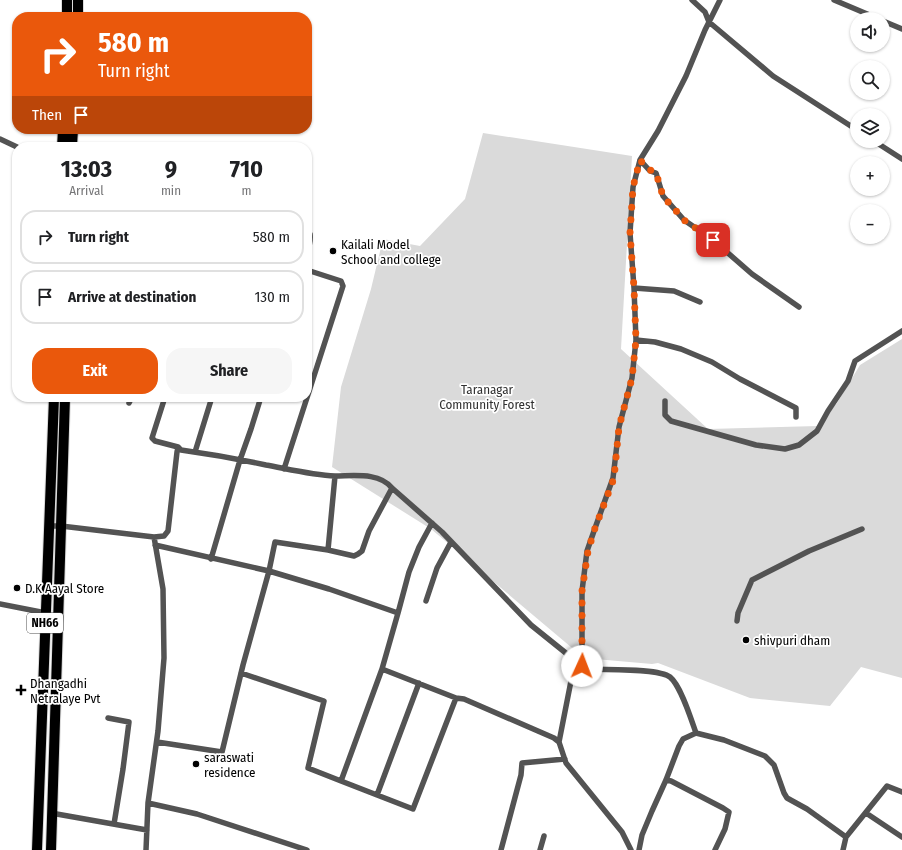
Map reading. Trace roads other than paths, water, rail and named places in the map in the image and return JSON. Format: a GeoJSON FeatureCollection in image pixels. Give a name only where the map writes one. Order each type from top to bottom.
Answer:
{"type":"FeatureCollection","features":[{"type":"Feature","properties":{"kind":"highway"},"geometry":{"type":"LineString","coordinates":[[66,12],[67,0]]}},
{"type":"Feature","properties":{"kind":"highway"},"geometry":{"type":"LineString","coordinates":[[78,0],[78,12]]}},
{"type":"Feature","properties":{"kind":"highway","name":"NH66"},"geometry":{"type":"LineString","coordinates":[[37,850],[54,402]]}},
{"type":"Feature","properties":{"kind":"highway","name":"NH66"},"geometry":{"type":"LineString","coordinates":[[51,850],[65,402]]}},
{"type":"Feature","properties":{"kind":"street"},"geometry":{"type":"LineString","coordinates":[[692,0],[705,12],[709,22],[773,76],[850,126]]}},
{"type":"Feature","properties":{"kind":"street"},"geometry":{"type":"LineString","coordinates":[[631,850],[622,832],[570,768],[559,742],[571,681],[582,666],[582,591],[588,551],[614,478],[616,442],[632,378],[636,340],[630,233],[633,187],[640,160],[658,131],[686,76],[705,30],[720,0]]}},
{"type":"Feature","properties":{"kind":"street"},"geometry":{"type":"LineString","coordinates":[[834,0],[862,12]]}},
{"type":"Feature","properties":{"kind":"street"},"geometry":{"type":"LineString","coordinates":[[890,24],[902,29]]}},
{"type":"Feature","properties":{"kind":"street"},"geometry":{"type":"LineString","coordinates":[[0,139],[12,145]]}},
{"type":"Feature","properties":{"kind":"street"},"geometry":{"type":"LineString","coordinates":[[885,148],[902,159]]}},
{"type":"Feature","properties":{"kind":"street"},"geometry":{"type":"LineString","coordinates":[[640,160],[650,170],[656,173],[663,196],[684,220],[713,240],[752,274],[799,306]]}},
{"type":"Feature","properties":{"kind":"street"},"geometry":{"type":"LineString","coordinates":[[312,271],[342,280],[343,286],[312,370]]}},
{"type":"Feature","properties":{"kind":"street"},"geometry":{"type":"LineString","coordinates":[[634,288],[674,291],[700,302]]}},
{"type":"Feature","properties":{"kind":"street"},"geometry":{"type":"LineString","coordinates":[[665,401],[665,415],[671,421],[756,445],[785,449],[799,444],[817,431],[848,380],[854,361],[902,331]]}},
{"type":"Feature","properties":{"kind":"street"},"geometry":{"type":"LineString","coordinates":[[636,340],[655,342],[681,349],[712,362],[740,379],[796,408],[796,417]]}},
{"type":"Feature","properties":{"kind":"street"},"geometry":{"type":"LineString","coordinates":[[163,402],[152,438],[156,441],[178,447],[181,450],[284,469],[335,476],[356,475],[381,479],[387,482],[451,542],[530,625],[582,666],[590,669],[657,672],[669,676],[677,685],[696,733]]}},
{"type":"Feature","properties":{"kind":"street"},"geometry":{"type":"LineString","coordinates":[[195,452],[210,402]]}},
{"type":"Feature","properties":{"kind":"street"},"geometry":{"type":"LineString","coordinates":[[211,559],[240,460],[252,429],[260,402]]}},
{"type":"Feature","properties":{"kind":"street"},"geometry":{"type":"LineString","coordinates":[[284,469],[303,402]]}},
{"type":"Feature","properties":{"kind":"street"},"geometry":{"type":"LineString","coordinates":[[49,526],[61,526],[154,537],[164,536],[168,531],[178,447]]}},
{"type":"Feature","properties":{"kind":"street"},"geometry":{"type":"LineString","coordinates":[[328,550],[335,476]]}},
{"type":"Feature","properties":{"kind":"street"},"geometry":{"type":"LineString","coordinates":[[157,742],[222,752],[241,673],[269,571],[275,542],[328,550],[354,556],[362,551],[369,531],[392,488]]}},
{"type":"Feature","properties":{"kind":"street"},"geometry":{"type":"LineString","coordinates":[[341,781],[382,669],[409,572],[419,546],[432,523]]}},
{"type":"Feature","properties":{"kind":"street"},"geometry":{"type":"LineString","coordinates":[[738,621],[738,614],[752,580],[809,551],[862,529]]}},
{"type":"Feature","properties":{"kind":"street"},"geometry":{"type":"LineString","coordinates":[[146,850],[148,803],[157,742],[164,658],[163,589],[154,537]]}},
{"type":"Feature","properties":{"kind":"street"},"geometry":{"type":"LineString","coordinates":[[426,601],[437,568],[451,542]]}},
{"type":"Feature","properties":{"kind":"street"},"geometry":{"type":"LineString","coordinates":[[155,545],[269,571],[330,589],[398,613]]}},
{"type":"Feature","properties":{"kind":"street"},"geometry":{"type":"LineString","coordinates":[[0,604],[46,613]]}},
{"type":"Feature","properties":{"kind":"street"},"geometry":{"type":"LineString","coordinates":[[382,669],[456,698],[464,699],[554,738],[559,742]]}},
{"type":"Feature","properties":{"kind":"street"},"geometry":{"type":"LineString","coordinates":[[241,673],[324,701],[308,768],[413,809],[456,698]]}},
{"type":"Feature","properties":{"kind":"street"},"geometry":{"type":"LineString","coordinates":[[377,795],[419,683]]}},
{"type":"Feature","properties":{"kind":"street"},"geometry":{"type":"LineString","coordinates":[[108,718],[129,722],[114,824]]}},
{"type":"Feature","properties":{"kind":"street"},"geometry":{"type":"LineString","coordinates":[[639,850],[642,835],[679,746],[683,739],[696,733],[724,740],[765,756],[774,765],[787,798],[807,808],[846,837]]}},
{"type":"Feature","properties":{"kind":"street"},"geometry":{"type":"LineString","coordinates":[[501,850],[521,775],[522,763],[565,759]]}},
{"type":"Feature","properties":{"kind":"street"},"geometry":{"type":"LineString","coordinates":[[666,780],[671,781],[724,808],[728,812],[725,829],[715,850]]}},
{"type":"Feature","properties":{"kind":"street"},"geometry":{"type":"LineString","coordinates":[[843,850],[846,837],[887,786],[902,792]]}},
{"type":"Feature","properties":{"kind":"street"},"geometry":{"type":"LineString","coordinates":[[148,803],[197,814],[308,850]]}},
{"type":"Feature","properties":{"kind":"street"},"geometry":{"type":"LineString","coordinates":[[51,813],[147,830]]}},
{"type":"Feature","properties":{"kind":"street"},"geometry":{"type":"LineString","coordinates":[[866,813],[902,837]]}},
{"type":"Feature","properties":{"kind":"street"},"geometry":{"type":"LineString","coordinates":[[540,850],[544,836]]}},
{"type":"Feature","properties":{"kind":"place","name":"Kailali Model School and college"},"geometry":{"type":"Point","coordinates":[333,251]}},
{"type":"Feature","properties":{"kind":"place","name":"D.K Aayal Store"},"geometry":{"type":"Point","coordinates":[17,588]}},
{"type":"Feature","properties":{"kind":"place","name":"shivpuri dham"},"geometry":{"type":"Point","coordinates":[746,640]}},
{"type":"Feature","properties":{"kind":"place","name":"Dhangadhi Netralaye Pvt"},"geometry":{"type":"Point","coordinates":[21,690]}},
{"type":"Feature","properties":{"kind":"place","name":"saraswati residence"},"geometry":{"type":"Point","coordinates":[196,764]}},
{"type":"Feature","properties":{"kind":"park label","name":"Taranagar Community Forest"},"geometry":{"type":"Point","coordinates":[487,396]}}]}
